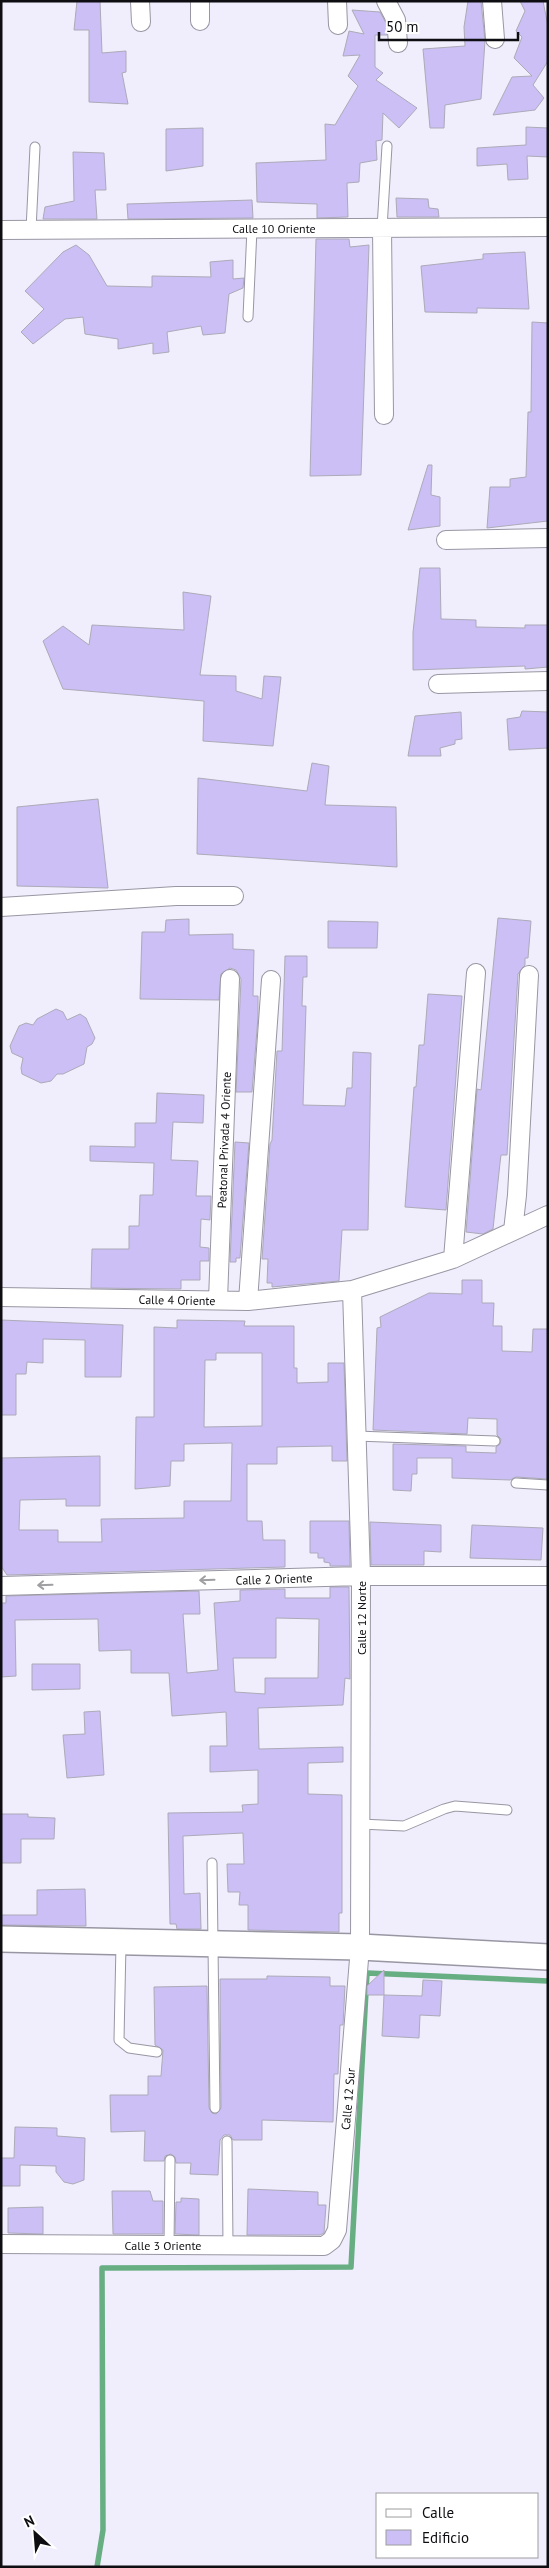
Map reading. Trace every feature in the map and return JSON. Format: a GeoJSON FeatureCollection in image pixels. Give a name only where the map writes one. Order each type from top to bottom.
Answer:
{"type":"FeatureCollection","features":[{"type":"Feature","properties":{"kind":"main road"},"geometry":{"type":"LineString","coordinates":[[1,1939],[360,1947],[548,1957]]}},
{"type":"Feature","properties":{"kind":"street"},"geometry":{"type":"LineString","coordinates":[[140,1],[141,22]]}},
{"type":"Feature","properties":{"kind":"street"},"geometry":{"type":"LineString","coordinates":[[200,1],[200,20]]}},
{"type":"Feature","properties":{"kind":"street"},"geometry":{"type":"LineString","coordinates":[[337,1],[338,25]]}},
{"type":"Feature","properties":{"kind":"street"},"geometry":{"type":"LineString","coordinates":[[386,1],[396,20],[398,44]]}},
{"type":"Feature","properties":{"kind":"street"},"geometry":{"type":"LineString","coordinates":[[492,1],[495,38]]}},
{"type":"Feature","properties":{"kind":"street","name":"Calle 10 Oriente"},"geometry":{"type":"LineString","coordinates":[[1,230],[548,227]]}},
{"type":"Feature","properties":{"kind":"street"},"geometry":{"type":"LineString","coordinates":[[382,228],[384,415]]}},
{"type":"Feature","properties":{"kind":"street"},"geometry":{"type":"LineString","coordinates":[[446,540],[548,538]]}},
{"type":"Feature","properties":{"kind":"street"},"geometry":{"type":"LineString","coordinates":[[438,684],[548,682]]}},
{"type":"Feature","properties":{"kind":"street"},"geometry":{"type":"LineString","coordinates":[[1,907],[176,896],[234,896]]}},
{"type":"Feature","properties":{"kind":"street"},"geometry":{"type":"LineString","coordinates":[[453,1259],[476,973]]}},
{"type":"Feature","properties":{"kind":"street"},"geometry":{"type":"LineString","coordinates":[[513,1231],[518,1185],[529,975]]}},
{"type":"Feature","properties":{"kind":"street","name":"Peatonal Privada 4 Oriente"},"geometry":{"type":"LineString","coordinates":[[218,1300],[230,979]]}},
{"type":"Feature","properties":{"kind":"street"},"geometry":{"type":"LineString","coordinates":[[248,1301],[272,980]]}},
{"type":"Feature","properties":{"kind":"street","name":"Calle 4 Oriente"},"geometry":{"type":"LineString","coordinates":[[1,1297],[248,1301],[352,1290],[453,1259],[548,1215]]}},
{"type":"Feature","properties":{"kind":"street","name":"Calle 12 Norte"},"geometry":{"type":"LineString","coordinates":[[352,1290],[361,1576],[360,1947]]}},
{"type":"Feature","properties":{"kind":"street","name":"Calle 2 Oriente"},"geometry":{"type":"LineString","coordinates":[[1,1586],[361,1576],[548,1576]]}},
{"type":"Feature","properties":{"kind":"street","name":"Calle 12 Sur"},"geometry":{"type":"LineString","coordinates":[[324,2246],[332,2240],[337,2230],[360,1947]]}},
{"type":"Feature","properties":{"kind":"street","name":"Calle 3 Oriente"},"geometry":{"type":"LineString","coordinates":[[1,2244],[324,2246]]}},
{"type":"Feature","properties":{"kind":"lane"},"geometry":{"type":"LineString","coordinates":[[382,228],[387,146]]}},
{"type":"Feature","properties":{"kind":"lane"},"geometry":{"type":"LineString","coordinates":[[31,230],[35,147]]}},
{"type":"Feature","properties":{"kind":"lane"},"geometry":{"type":"LineString","coordinates":[[248,317],[252,229]]}},
{"type":"Feature","properties":{"kind":"lane"},"geometry":{"type":"LineString","coordinates":[[356,1436],[495,1441]]}},
{"type":"Feature","properties":{"kind":"lane"},"geometry":{"type":"LineString","coordinates":[[516,1483],[548,1485]]}},
{"type":"Feature","properties":{"kind":"lane"},"geometry":{"type":"LineString","coordinates":[[360,1824],[404,1826],[444,1809],[456,1806],[507,1810]]}},
{"type":"Feature","properties":{"kind":"lane"},"geometry":{"type":"LineString","coordinates":[[212,1863],[215,2108]]}},
{"type":"Feature","properties":{"kind":"lane"},"geometry":{"type":"LineString","coordinates":[[121,1941],[119,2040],[129,2048],[157,2052]]}},
{"type":"Feature","properties":{"kind":"lane"},"geometry":{"type":"LineString","coordinates":[[227,2141],[228,2245]]}},
{"type":"Feature","properties":{"kind":"lane"},"geometry":{"type":"LineString","coordinates":[[169,2245],[170,2160]]}},
{"type":"Feature","properties":{"kind":"building"},"geometry":{"type":"Polygon","coordinates":[[[77,1],[100,1],[102,53],[126,51],[126,72],[122,73],[128,104],[89,102],[89,30],[74,30],[77,1]]]}},
{"type":"Feature","properties":{"kind":"building"},"geometry":{"type":"Polygon","coordinates":[[[468,1],[481,1],[485,41],[481,99],[445,105],[444,128],[430,128],[423,49],[465,46],[464,27],[468,1]]]}},
{"type":"Feature","properties":{"kind":"building"},"geometry":{"type":"Polygon","coordinates":[[[520,1],[543,1],[548,26],[548,61],[533,85],[544,98],[535,110],[493,115],[512,77],[532,76],[514,58],[522,37],[516,31],[525,11],[520,1]]]}},
{"type":"Feature","properties":{"kind":"building"},"geometry":{"type":"Polygon","coordinates":[[[352,10],[380,12],[386,23],[387,35],[375,35],[375,67],[383,73],[376,80],[417,108],[399,128],[383,113],[382,140],[376,141],[377,160],[360,163],[359,182],[347,183],[348,217],[317,218],[317,204],[257,202],[256,163],[326,160],[325,124],[335,125],[358,86],[348,76],[360,55],[343,56],[349,31],[364,34],[352,10]]]}},
{"type":"Feature","properties":{"kind":"building"},"geometry":{"type":"Polygon","coordinates":[[[526,127],[548,128],[548,157],[527,156],[528,179],[508,180],[507,164],[477,166],[477,148],[526,145],[526,127]]]}},
{"type":"Feature","properties":{"kind":"building"},"geometry":{"type":"Polygon","coordinates":[[[203,128],[203,166],[166,171],[166,129],[203,128]]]}},
{"type":"Feature","properties":{"kind":"building"},"geometry":{"type":"Polygon","coordinates":[[[73,152],[104,153],[106,190],[95,190],[97,219],[43,219],[45,207],[74,201],[73,152]]]}},
{"type":"Feature","properties":{"kind":"building"},"geometry":{"type":"Polygon","coordinates":[[[396,198],[428,199],[429,208],[438,209],[439,217],[397,217],[396,198]]]}},
{"type":"Feature","properties":{"kind":"building"},"geometry":{"type":"Polygon","coordinates":[[[252,200],[253,218],[128,219],[127,204],[252,200]]]}},
{"type":"Feature","properties":{"kind":"building"},"geometry":{"type":"Polygon","coordinates":[[[316,239],[349,239],[350,247],[369,245],[361,475],[310,476],[316,239]]]}},
{"type":"Feature","properties":{"kind":"building"},"geometry":{"type":"Polygon","coordinates":[[[76,245],[89,255],[107,286],[152,287],[152,276],[211,277],[210,262],[233,260],[233,279],[244,278],[243,288],[229,294],[225,333],[203,335],[201,326],[167,332],[169,352],[153,354],[153,343],[118,349],[118,339],[85,334],[83,317],[65,319],[33,344],[21,332],[44,309],[25,291],[63,252],[76,245]]]}},
{"type":"Feature","properties":{"kind":"building"},"geometry":{"type":"Polygon","coordinates":[[[525,252],[529,309],[477,308],[477,313],[425,312],[421,266],[483,259],[483,254],[525,252]]]}},
{"type":"Feature","properties":{"kind":"building"},"geometry":{"type":"Polygon","coordinates":[[[532,322],[548,323],[548,521],[487,528],[490,487],[510,487],[510,479],[526,477],[528,412],[531,412],[532,322]]]}},
{"type":"Feature","properties":{"kind":"building"},"geometry":{"type":"Polygon","coordinates":[[[428,465],[432,465],[431,495],[440,497],[440,526],[408,530],[428,465]]]}},
{"type":"Feature","properties":{"kind":"building"},"geometry":{"type":"Polygon","coordinates":[[[420,568],[440,568],[441,619],[476,620],[476,627],[525,628],[525,625],[548,625],[548,667],[525,669],[525,666],[413,670],[413,632],[420,568]]]}},
{"type":"Feature","properties":{"kind":"building"},"geometry":{"type":"Polygon","coordinates":[[[183,592],[211,596],[200,675],[236,676],[236,691],[262,699],[264,676],[281,677],[273,746],[203,741],[204,701],[63,689],[43,641],[63,626],[89,645],[92,625],[184,630],[183,592]]]}},
{"type":"Feature","properties":{"kind":"building"},"geometry":{"type":"Polygon","coordinates":[[[522,711],[548,712],[548,748],[509,750],[507,719],[520,717],[522,711]]]}},
{"type":"Feature","properties":{"kind":"building"},"geometry":{"type":"Polygon","coordinates":[[[461,712],[462,739],[455,740],[455,744],[440,748],[441,756],[408,756],[415,716],[461,712]]]}},
{"type":"Feature","properties":{"kind":"building"},"geometry":{"type":"Polygon","coordinates":[[[312,763],[329,766],[325,805],[396,807],[397,867],[197,854],[198,778],[307,791],[312,763]]]}},
{"type":"Feature","properties":{"kind":"building"},"geometry":{"type":"Polygon","coordinates":[[[98,799],[108,888],[17,886],[17,807],[98,799]]]}},
{"type":"Feature","properties":{"kind":"building"},"geometry":{"type":"Polygon","coordinates":[[[498,918],[531,921],[528,958],[525,958],[525,965],[518,974],[507,1155],[501,1155],[493,1229],[483,1234],[466,1232],[477,1089],[481,1090],[498,918]]]}},
{"type":"Feature","properties":{"kind":"building"},"geometry":{"type":"Polygon","coordinates":[[[189,919],[189,935],[233,934],[233,949],[254,950],[253,996],[258,996],[258,1017],[252,1092],[236,1092],[241,979],[236,970],[230,968],[221,974],[219,1000],[140,999],[142,932],[165,932],[166,920],[189,919]]]}},
{"type":"Feature","properties":{"kind":"building"},"geometry":{"type":"Polygon","coordinates":[[[328,921],[378,922],[377,948],[328,948],[328,921]]]}},
{"type":"Feature","properties":{"kind":"building"},"geometry":{"type":"Polygon","coordinates":[[[285,956],[307,956],[307,977],[303,977],[302,1006],[306,1006],[303,1105],[345,1106],[347,1088],[352,1088],[353,1052],[371,1053],[368,1230],[342,1230],[339,1281],[272,1287],[272,1283],[267,1283],[268,1259],[262,1259],[277,1051],[282,1051],[285,956]]]}},
{"type":"Feature","properties":{"kind":"building"},"geometry":{"type":"Polygon","coordinates":[[[428,994],[462,996],[446,1210],[405,1207],[414,1087],[416,1087],[419,1045],[424,1045],[428,994]]]}},
{"type":"Feature","properties":{"kind":"building"},"geometry":{"type":"Polygon","coordinates":[[[56,1009],[63,1012],[67,1020],[80,1014],[86,1018],[95,1038],[92,1044],[87,1047],[84,1064],[63,1074],[57,1074],[51,1081],[41,1083],[22,1074],[23,1058],[12,1053],[10,1046],[19,1026],[26,1023],[33,1025],[37,1019],[56,1009]]]}},
{"type":"Feature","properties":{"kind":"building"},"geometry":{"type":"Polygon","coordinates":[[[157,1093],[204,1095],[203,1123],[173,1122],[171,1160],[198,1161],[196,1196],[211,1196],[210,1220],[201,1219],[200,1247],[209,1248],[209,1261],[200,1261],[200,1280],[181,1280],[181,1289],[91,1288],[92,1249],[129,1249],[129,1226],[139,1226],[140,1195],[153,1195],[154,1163],[90,1161],[90,1146],[135,1147],[135,1123],[156,1123],[157,1093]]]}},
{"type":"Feature","properties":{"kind":"building"},"geometry":{"type":"Polygon","coordinates":[[[235,1142],[249,1143],[240,1258],[236,1258],[236,1262],[230,1262],[235,1142]]]}},
{"type":"Feature","properties":{"kind":"building"},"geometry":{"type":"Polygon","coordinates":[[[462,1280],[482,1280],[482,1303],[494,1303],[493,1326],[502,1326],[502,1351],[532,1352],[533,1329],[548,1329],[547,1479],[516,1477],[510,1480],[452,1478],[452,1458],[417,1458],[417,1474],[412,1474],[411,1491],[393,1490],[393,1444],[466,1446],[466,1452],[496,1453],[496,1447],[500,1444],[501,1439],[497,1435],[497,1419],[468,1418],[467,1434],[373,1430],[377,1328],[381,1327],[380,1317],[429,1293],[462,1294],[462,1280]]]}},
{"type":"Feature","properties":{"kind":"building"},"geometry":{"type":"Polygon","coordinates":[[[1,1320],[123,1325],[121,1377],[85,1377],[85,1340],[43,1339],[43,1363],[27,1362],[26,1374],[16,1374],[16,1415],[1,1415],[1,1320]]]}},
{"type":"Feature","properties":{"kind":"building"},"geometry":{"type":"Polygon","coordinates":[[[177,1320],[245,1321],[244,1326],[294,1326],[294,1368],[297,1368],[297,1383],[328,1382],[328,1363],[344,1363],[347,1461],[332,1461],[332,1446],[277,1447],[277,1464],[247,1464],[247,1521],[262,1521],[263,1540],[285,1540],[285,1567],[7,1575],[1,1566],[1,1458],[100,1456],[100,1506],[66,1506],[66,1499],[20,1500],[19,1530],[58,1530],[58,1542],[102,1542],[101,1519],[184,1518],[184,1501],[231,1501],[232,1443],[184,1444],[184,1461],[171,1461],[170,1486],[135,1489],[136,1417],[154,1417],[154,1327],[177,1328],[177,1320]],[[216,1353],[216,1360],[205,1360],[204,1427],[262,1426],[262,1353],[216,1353]]]}},
{"type":"Feature","properties":{"kind":"building"},"geometry":{"type":"Polygon","coordinates":[[[310,1521],[349,1521],[350,1566],[330,1566],[330,1563],[324,1562],[324,1558],[318,1558],[318,1553],[310,1553],[310,1521]]]}},
{"type":"Feature","properties":{"kind":"building"},"geometry":{"type":"Polygon","coordinates":[[[370,1522],[441,1525],[441,1552],[424,1551],[424,1565],[371,1565],[370,1522]]]}},
{"type":"Feature","properties":{"kind":"building"},"geometry":{"type":"Polygon","coordinates":[[[472,1525],[543,1528],[541,1560],[470,1558],[472,1525]]]}},
{"type":"Feature","properties":{"kind":"building"},"geometry":{"type":"Polygon","coordinates":[[[330,1587],[349,1587],[350,1679],[345,1678],[343,1705],[258,1708],[259,1749],[343,1747],[343,1762],[308,1763],[308,1794],[342,1795],[342,1913],[339,1913],[339,1932],[248,1930],[248,1905],[239,1905],[240,1892],[228,1892],[227,1864],[244,1864],[243,1833],[183,1836],[184,1894],[200,1893],[201,1929],[177,1929],[176,1924],[170,1924],[168,1813],[243,1812],[242,1805],[258,1804],[258,1770],[210,1772],[210,1746],[227,1746],[226,1712],[172,1716],[169,1673],[131,1673],[131,1650],[99,1651],[98,1619],[15,1620],[16,1676],[1,1677],[1,1603],[6,1603],[6,1596],[199,1591],[200,1614],[183,1614],[187,1673],[218,1670],[214,1603],[240,1601],[240,1590],[285,1589],[285,1598],[330,1598],[330,1587]],[[276,1618],[276,1658],[233,1658],[235,1692],[265,1694],[265,1678],[318,1678],[319,1619],[276,1618]]]}},
{"type":"Feature","properties":{"kind":"building"},"geometry":{"type":"Polygon","coordinates":[[[32,1664],[80,1664],[80,1689],[32,1690],[32,1664]]]}},
{"type":"Feature","properties":{"kind":"building"},"geometry":{"type":"Polygon","coordinates":[[[100,1711],[104,1775],[67,1778],[63,1735],[85,1734],[84,1712],[100,1711]]]}},
{"type":"Feature","properties":{"kind":"building"},"geometry":{"type":"Polygon","coordinates":[[[1,1814],[28,1814],[28,1817],[55,1818],[54,1839],[21,1839],[21,1863],[1,1863],[1,1814]]]}},
{"type":"Feature","properties":{"kind":"building"},"geometry":{"type":"Polygon","coordinates":[[[85,1889],[86,1926],[1,1925],[1,1915],[37,1915],[37,1890],[85,1889]]]}},
{"type":"Feature","properties":{"kind":"building"},"geometry":{"type":"Polygon","coordinates":[[[384,1970],[384,1995],[367,1995],[367,1986],[384,1970]]]}},
{"type":"Feature","properties":{"kind":"building"},"geometry":{"type":"Polygon","coordinates":[[[267,1976],[330,1977],[330,1986],[345,1986],[343,2025],[340,2025],[338,2074],[334,2074],[333,2122],[262,2120],[262,2140],[233,2140],[230,2135],[224,2135],[220,2140],[218,2175],[190,2174],[191,2163],[176,2163],[175,2157],[171,2154],[165,2156],[164,2161],[144,2161],[145,2131],[111,2132],[110,2095],[148,2095],[148,2076],[161,2076],[163,2050],[155,2045],[154,1987],[207,1986],[209,2108],[212,2113],[216,2114],[221,2108],[220,1979],[267,1979],[267,1976]]]}},
{"type":"Feature","properties":{"kind":"building"},"geometry":{"type":"Polygon","coordinates":[[[423,1980],[442,1981],[440,2016],[420,2015],[419,2038],[382,2036],[384,1995],[422,1996],[423,1980]]]}},
{"type":"Feature","properties":{"kind":"building"},"geometry":{"type":"Polygon","coordinates":[[[15,2127],[57,2128],[57,2136],[85,2138],[84,2180],[73,2184],[64,2182],[56,2172],[56,2166],[20,2165],[20,2186],[1,2186],[1,2158],[14,2158],[15,2127]]]}},
{"type":"Feature","properties":{"kind":"building"},"geometry":{"type":"Polygon","coordinates":[[[248,2189],[318,2192],[318,2205],[326,2205],[324,2233],[320,2235],[247,2235],[248,2189]]]}},
{"type":"Feature","properties":{"kind":"building"},"geometry":{"type":"Polygon","coordinates":[[[112,2191],[150,2191],[153,2201],[163,2201],[163,2234],[113,2234],[112,2191]]]}},
{"type":"Feature","properties":{"kind":"building"},"geometry":{"type":"Polygon","coordinates":[[[181,2198],[199,2199],[199,2235],[175,2234],[176,2202],[181,2202],[181,2198]]]}},
{"type":"Feature","properties":{"kind":"building"},"geometry":{"type":"Polygon","coordinates":[[[43,2207],[43,2234],[8,2233],[8,2208],[43,2207]]]}},
{"type":"Feature","properties":{"kind":"waterway"},"geometry":{"type":"LineString","coordinates":[[97,2567],[103,2530],[102,2268],[351,2267],[367,1973],[548,1981]]}}]}
